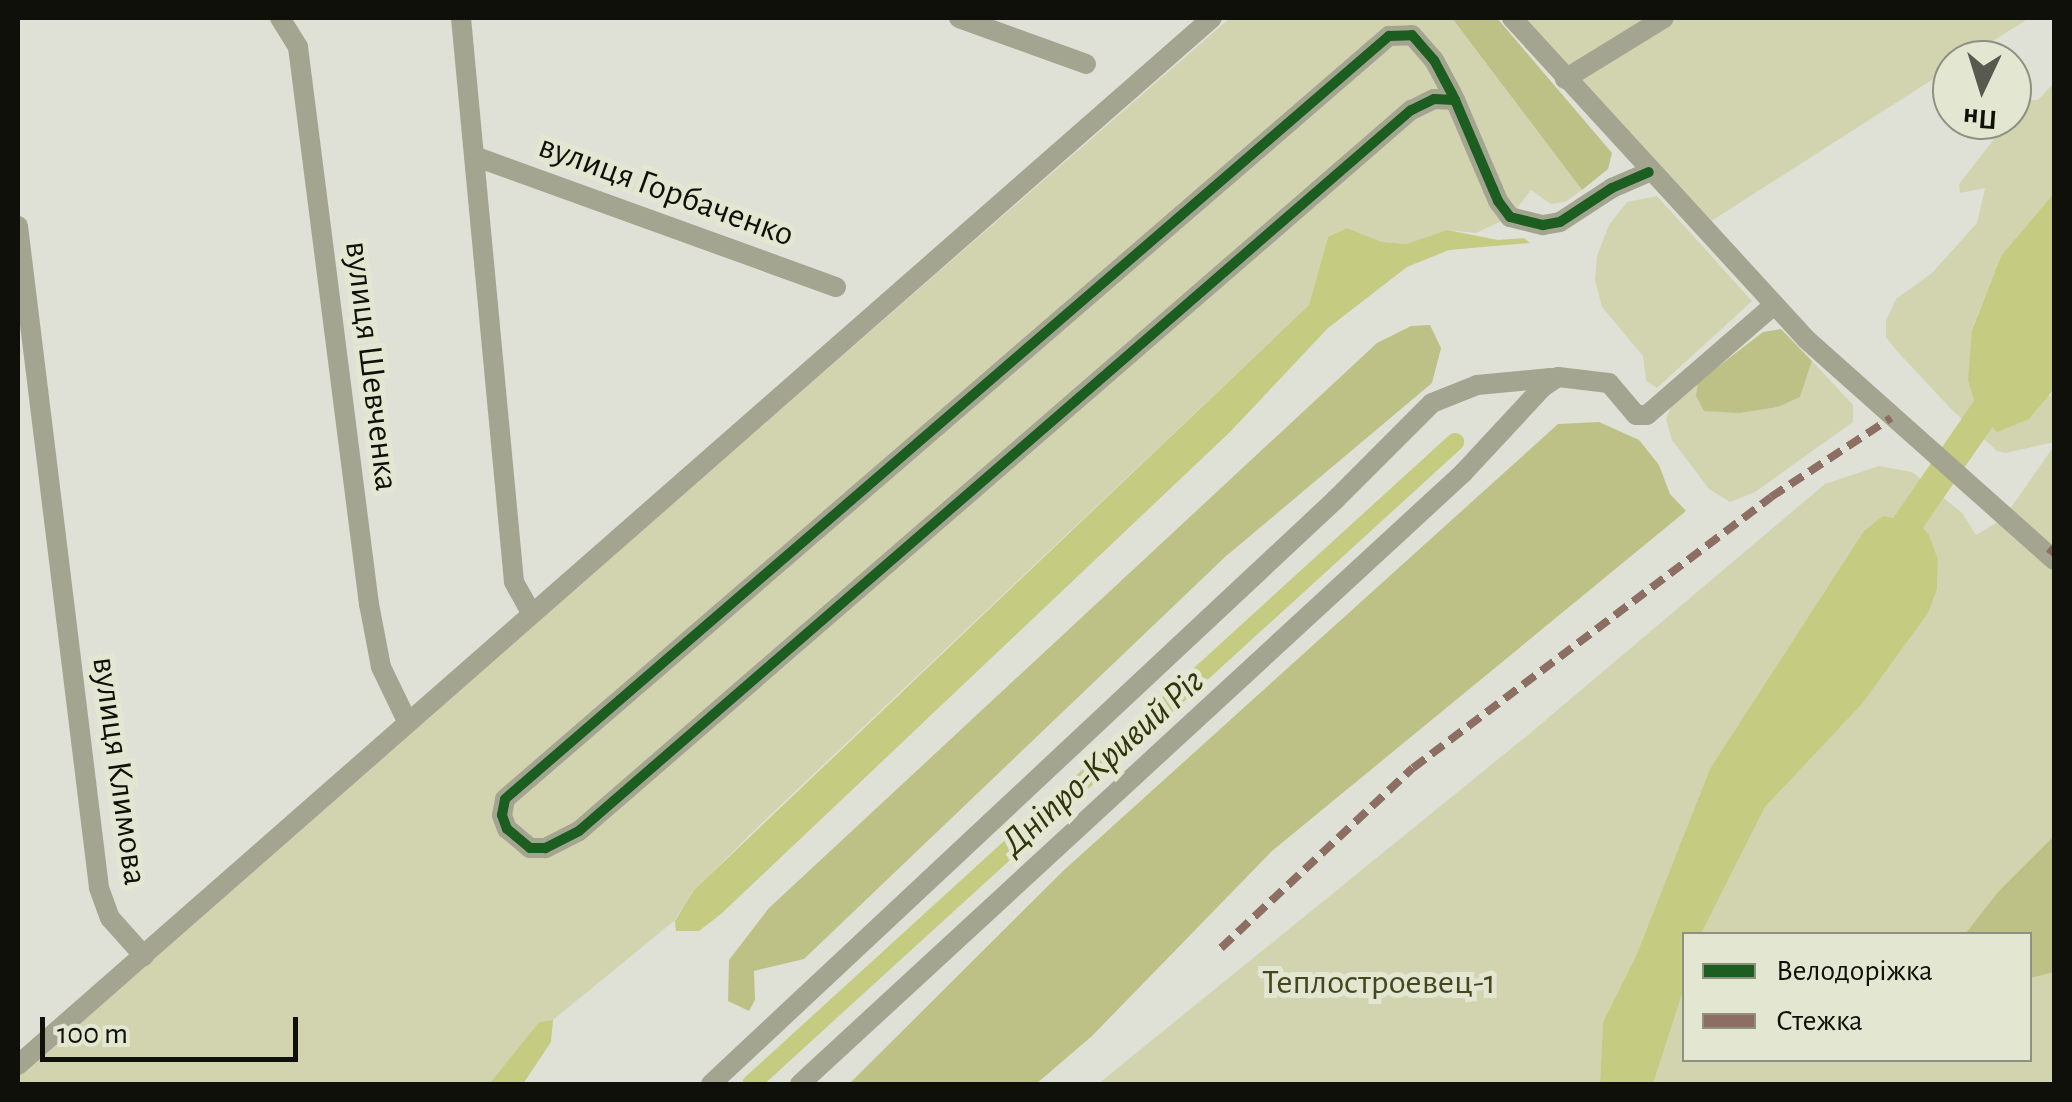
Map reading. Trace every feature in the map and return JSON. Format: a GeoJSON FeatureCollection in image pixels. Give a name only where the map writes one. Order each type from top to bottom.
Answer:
{"type":"FeatureCollection","features":[{"type":"Feature","properties":{"kind":"street","name":"вулиця Шевченка"},"geometry":{"type":"LineString","coordinates":[[280,18],[298,47],[369,604],[381,667],[407,721]]}},
{"type":"Feature","properties":{"kind":"street"},"geometry":{"type":"LineString","coordinates":[[461,18],[514,582],[531,612]]}},
{"type":"Feature","properties":{"kind":"street"},"geometry":{"type":"LineString","coordinates":[[959,18],[1086,64]]}},
{"type":"Feature","properties":{"kind":"street"},"geometry":{"type":"LineString","coordinates":[[18,1066],[1212,18]]}},
{"type":"Feature","properties":{"kind":"street"},"geometry":{"type":"LineString","coordinates":[[1512,18],[1774,305],[1905,431],[2054,560]]}},
{"type":"Feature","properties":{"kind":"street"},"geometry":{"type":"LineString","coordinates":[[1566,79],[1664,18]]}},
{"type":"Feature","properties":{"kind":"street"},"geometry":{"type":"LineString","coordinates":[[1455,100],[1434,99],[1411,110],[579,831],[545,848],[530,848],[506,829],[502,815],[505,799],[1389,36],[1412,35],[1421,42],[1455,100],[1498,201],[1510,216],[1543,224],[1560,222],[1612,188],[1650,172]]}},
{"type":"Feature","properties":{"kind":"street","name":"вулиця Горбаченко"},"geometry":{"type":"LineString","coordinates":[[474,156],[836,286]]}},
{"type":"Feature","properties":{"kind":"street","name":"вулиця Климова"},"geometry":{"type":"LineString","coordinates":[[18,226],[99,888],[110,918],[144,956]]}},
{"type":"Feature","properties":{"kind":"street"},"geometry":{"type":"LineString","coordinates":[[711,1084],[1335,500],[1432,403],[1477,385],[1558,377],[1608,382],[1636,415],[1647,415],[1774,305]]}},
{"type":"Feature","properties":{"kind":"street"},"geometry":{"type":"LineString","coordinates":[[800,1084],[1463,473],[1518,411],[1558,377]]}},
{"type":"Feature","properties":{"kind":"green space"},"geometry":{"type":"Polygon","coordinates":[[[1230,18],[1452,18],[1582,190],[1565,202],[1551,204],[1531,190],[1510,217],[1476,233],[1447,230],[1406,244],[1382,242],[1347,228],[1328,237],[1309,305],[766,819],[694,890],[674,921],[553,1020],[539,1022],[489,1084],[18,1084],[18,1065],[377,761],[1230,18]]]}},
{"type":"Feature","properties":{"kind":"green space"},"geometry":{"type":"Polygon","coordinates":[[[1512,18],[2029,18],[1994,40],[1932,40],[1932,80],[1702,227],[1512,18]]]}},
{"type":"Feature","properties":{"kind":"green space"},"geometry":{"type":"Polygon","coordinates":[[[2054,83],[2054,193],[2001,256],[1972,329],[2050,397],[2054,389],[2054,442],[2006,453],[1997,451],[1952,410],[1896,350],[1886,337],[1886,321],[1896,299],[1932,273],[1977,223],[1985,188],[1960,193],[1959,184],[1993,140],[2032,140],[2032,100],[2038,100],[2054,83]]]}},
{"type":"Feature","properties":{"kind":"green space"},"geometry":{"type":"Polygon","coordinates":[[[1657,196],[1752,301],[1657,388],[1646,381],[1643,356],[1602,307],[1595,280],[1597,256],[1609,225],[1627,202],[1657,196]]]}},
{"type":"Feature","properties":{"kind":"green space"},"geometry":{"type":"Polygon","coordinates":[[[1812,361],[1853,405],[1853,422],[1755,492],[1730,502],[1709,489],[1672,440],[1666,419],[1674,400],[1698,382],[1740,413],[1778,407],[1800,397],[1812,361]]]}},
{"type":"Feature","properties":{"kind":"green space","name":"Теплостроевец-1"},"geometry":{"type":"Polygon","coordinates":[[[2054,446],[2054,1084],[1653,1084],[1682,994],[1682,1062],[2032,1062],[2032,932],[1702,932],[1765,807],[1861,705],[1937,589],[1938,559],[1929,535],[1750,711],[1710,769],[1636,956],[1603,1022],[1600,1084],[1098,1084],[1523,739],[1825,484],[1879,466],[1912,472],[1962,513],[1976,535],[2003,519],[2054,446]]]}},
{"type":"Feature","properties":{"kind":"shaded area"},"geometry":{"type":"Polygon","coordinates":[[[1452,18],[1497,18],[1612,153],[1608,169],[1582,190],[1452,18]]]}},
{"type":"Feature","properties":{"kind":"shaded area"},"geometry":{"type":"Polygon","coordinates":[[[2054,193],[2054,389],[2029,419],[1997,432],[1977,410],[1968,380],[1972,330],[2001,256],[2054,193]]]}},
{"type":"Feature","properties":{"kind":"shaded area"},"geometry":{"type":"Polygon","coordinates":[[[1347,228],[1382,242],[1406,244],[1447,230],[1498,240],[1524,238],[1530,243],[1449,250],[1407,267],[1328,328],[1230,432],[721,914],[699,931],[676,931],[675,921],[694,890],[1309,305],[1328,237],[1347,228]]]}},
{"type":"Feature","properties":{"kind":"shaded area"},"geometry":{"type":"Polygon","coordinates":[[[1430,325],[1441,348],[1432,383],[1225,557],[804,959],[754,971],[755,1000],[749,1011],[728,1001],[729,960],[769,908],[1377,343],[1411,326],[1430,325]]]}},
{"type":"Feature","properties":{"kind":"shaded area"},"geometry":{"type":"Polygon","coordinates":[[[1781,329],[1812,361],[1800,397],[1778,407],[1740,413],[1704,411],[1696,396],[1698,382],[1763,332],[1781,329]]]}},
{"type":"Feature","properties":{"kind":"shaded area"},"geometry":{"type":"Polygon","coordinates":[[[1599,422],[1639,440],[1659,465],[1670,494],[1686,511],[1272,851],[1092,1036],[1036,1084],[849,1084],[1063,871],[1558,424],[1599,422]]]}},
{"type":"Feature","properties":{"kind":"shaded area"},"geometry":{"type":"Polygon","coordinates":[[[1883,516],[1919,524],[1929,535],[1938,559],[1937,589],[1928,613],[1861,705],[1765,807],[1702,932],[1682,932],[1682,994],[1653,1084],[1600,1084],[1603,1022],[1636,956],[1710,769],[1864,531],[1883,516]]]}},
{"type":"Feature","properties":{"kind":"shaded area"},"geometry":{"type":"Polygon","coordinates":[[[2054,836],[2054,972],[2032,978],[2032,932],[1967,932],[1999,891],[2054,836]]]}},
{"type":"Feature","properties":{"kind":"shaded area"},"geometry":{"type":"Polygon","coordinates":[[[553,1020],[551,1042],[523,1084],[489,1084],[539,1022],[553,1020]]]}},
{"type":"Feature","properties":{"kind":"waterway"},"geometry":{"type":"LineString","coordinates":[[1888,552],[2004,384]]}},
{"type":"Feature","properties":{"kind":"waterway","name":"Дніпро-Кривий Ріг"},"geometry":{"type":"LineString","coordinates":[[751,1084],[1455,442]]}},
{"type":"Feature","properties":{"kind":"marked path"},"geometry":{"type":"LineString","coordinates":[[1221,948],[1413,768],[1771,497],[1891,418]]}},
{"type":"Feature","properties":{"kind":"marked path"},"geometry":{"type":"LineString","coordinates":[[2049,554],[2054,548]]}},
{"type":"Feature","properties":{"kind":"cycle path"},"geometry":{"type":"LineString","coordinates":[[1455,100],[1434,99],[1411,110],[579,831],[545,848],[530,848],[507,829],[502,815],[505,799],[1389,36],[1412,35],[1434,60],[1455,100],[1498,201],[1510,217],[1543,225],[1560,222],[1612,188],[1649,172]]}}]}
